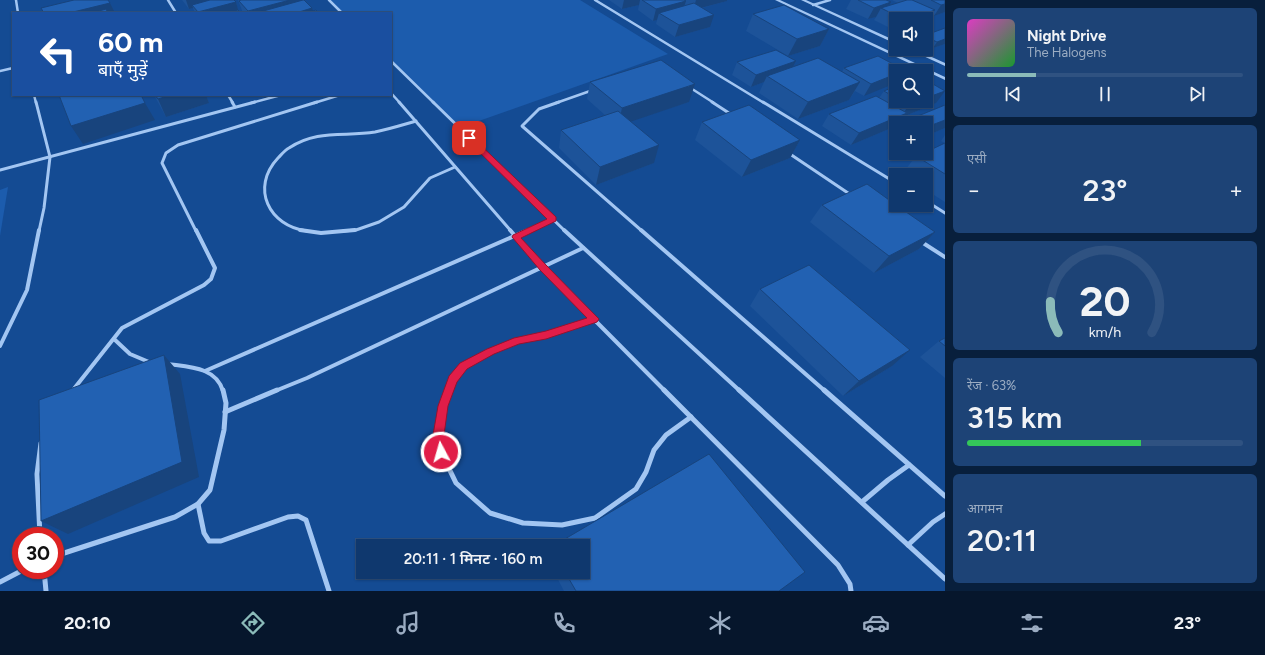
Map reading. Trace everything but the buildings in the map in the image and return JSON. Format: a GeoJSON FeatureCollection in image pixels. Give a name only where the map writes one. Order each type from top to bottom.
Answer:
{"type":"FeatureCollection","features":[{"type":"Feature","properties":{"kind":"street"},"geometry":{"type":"LineString","coordinates":[[16,0],[18,12]]}},
{"type":"Feature","properties":{"kind":"street"},"geometry":{"type":"LineString","coordinates":[[168,0],[175,12]]}},
{"type":"Feature","properties":{"kind":"street"},"geometry":{"type":"LineString","coordinates":[[329,0],[341,12]]}},
{"type":"Feature","properties":{"kind":"street"},"geometry":{"type":"LineString","coordinates":[[595,0],[889,179]]}},
{"type":"Feature","properties":{"kind":"street"},"geometry":{"type":"LineString","coordinates":[[776,0],[945,79]]}},
{"type":"Feature","properties":{"kind":"street"},"geometry":{"type":"LineString","coordinates":[[803,0],[889,40]]}},
{"type":"Feature","properties":{"kind":"street"},"geometry":{"type":"LineString","coordinates":[[813,5],[830,0]]}},
{"type":"Feature","properties":{"kind":"street"},"geometry":{"type":"LineString","coordinates":[[925,56],[945,65]]}},
{"type":"Feature","properties":{"kind":"street"},"geometry":{"type":"LineString","coordinates":[[392,63],[583,248],[945,578]]}},
{"type":"Feature","properties":{"kind":"street"},"geometry":{"type":"LineString","coordinates":[[0,71],[12,68]]}},
{"type":"Feature","properties":{"kind":"street"},"geometry":{"type":"LineString","coordinates":[[684,84],[736,118]]}},
{"type":"Feature","properties":{"kind":"street"},"geometry":{"type":"LineString","coordinates":[[598,88],[539,109],[522,126],[945,496]]}},
{"type":"Feature","properties":{"kind":"street"},"geometry":{"type":"LineString","coordinates":[[392,94],[543,268],[838,565],[850,584],[851,591]]}},
{"type":"Feature","properties":{"kind":"street"},"geometry":{"type":"LineString","coordinates":[[0,346],[27,290],[44,208],[50,157],[34,96]]}},
{"type":"Feature","properties":{"kind":"street"},"geometry":{"type":"LineString","coordinates":[[229,96],[236,108]]}},
{"type":"Feature","properties":{"kind":"street"},"geometry":{"type":"LineString","coordinates":[[0,170],[278,96]]}},
{"type":"Feature","properties":{"kind":"street"},"geometry":{"type":"LineString","coordinates":[[68,396],[122,328],[204,285],[214,274],[215,268],[162,163],[166,153],[178,145],[337,96]]}},
{"type":"Feature","properties":{"kind":"street"},"geometry":{"type":"LineString","coordinates":[[416,121],[374,132],[327,134],[307,139],[288,148],[271,166],[265,180],[264,194],[272,212],[280,221],[299,230],[322,233],[356,230],[379,222],[404,207],[430,178],[455,167]]}},
{"type":"Feature","properties":{"kind":"street"},"geometry":{"type":"LineString","coordinates":[[782,149],[854,196]]}},
{"type":"Feature","properties":{"kind":"street"},"geometry":{"type":"LineString","coordinates":[[933,205],[945,213]]}},
{"type":"Feature","properties":{"kind":"street"},"geometry":{"type":"LineString","coordinates":[[204,371],[516,237],[553,219]]}},
{"type":"Feature","properties":{"kind":"street"},"geometry":{"type":"LineString","coordinates":[[919,240],[945,257]]}},
{"type":"Feature","properties":{"kind":"street"},"geometry":{"type":"LineString","coordinates":[[225,412],[307,378],[583,248]]}},
{"type":"Feature","properties":{"kind":"street"},"geometry":{"type":"LineString","coordinates":[[594,319],[546,335],[518,340],[464,366],[452,379],[443,406],[438,435],[441,452],[456,483],[490,513],[523,523],[562,525],[595,518],[636,490],[646,472],[654,450],[666,435],[691,417]]}},
{"type":"Feature","properties":{"kind":"street"},"geometry":{"type":"LineString","coordinates":[[64,553],[175,517],[198,504],[210,490],[216,468],[224,430],[226,403],[221,384],[213,375],[204,371],[143,360],[130,354],[114,339]]}},
{"type":"Feature","properties":{"kind":"street"},"geometry":{"type":"LineString","coordinates":[[40,527],[37,474],[40,446],[43,435]]}},
{"type":"Feature","properties":{"kind":"street"},"geometry":{"type":"LineString","coordinates":[[862,502],[888,480],[910,465]]}},
{"type":"Feature","properties":{"kind":"street"},"geometry":{"type":"LineString","coordinates":[[198,504],[204,533],[209,541],[221,541],[288,517],[298,516],[306,520],[329,591]]}},
{"type":"Feature","properties":{"kind":"street"},"geometry":{"type":"LineString","coordinates":[[908,545],[945,514]]}},
{"type":"Feature","properties":{"kind":"street"},"geometry":{"type":"LineString","coordinates":[[0,582],[12,576]]}},
{"type":"Feature","properties":{"kind":"street"},"geometry":{"type":"LineString","coordinates":[[45,579],[46,591]]}},
{"type":"Feature","properties":{"kind":"shaded area"},"geometry":{"type":"Polygon","coordinates":[[[330,0],[580,0],[668,54],[459,128],[392,62],[392,12],[342,12],[330,0]]]}},
{"type":"Feature","properties":{"kind":"shaded area"},"geometry":{"type":"Polygon","coordinates":[[[8,187],[0,236],[0,190],[8,187]]]}},
{"type":"Feature","properties":{"kind":"route"},"geometry":{"type":"LineString","coordinates":[[441,452],[438,435],[443,406],[452,379],[464,366],[518,340],[546,335],[594,319],[543,268],[516,237],[553,219],[469,138]]}}]}
